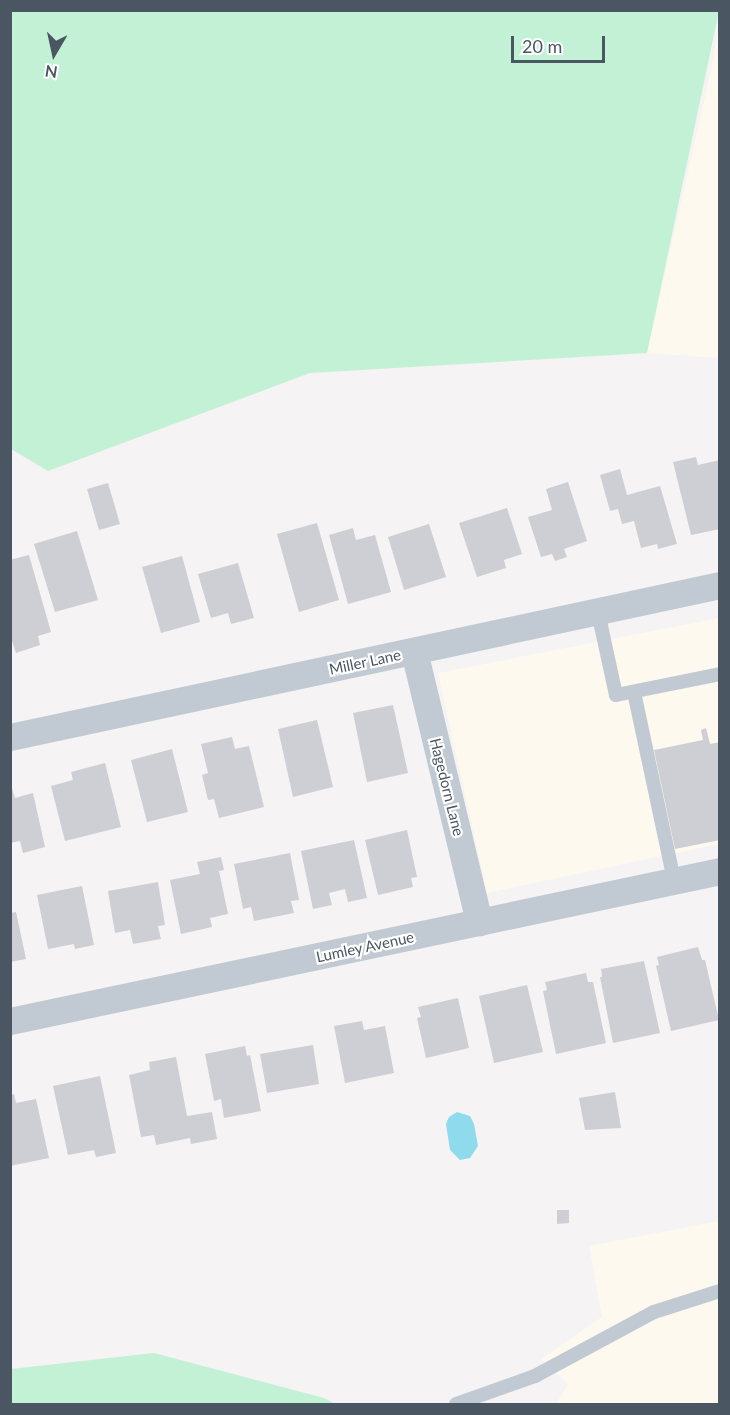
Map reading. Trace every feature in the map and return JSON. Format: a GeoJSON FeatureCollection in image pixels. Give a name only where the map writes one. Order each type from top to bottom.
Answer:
{"type":"FeatureCollection","features":[{"type":"Feature","properties":{"kind":"street","name":"Miller Lane"},"geometry":{"type":"LineString","coordinates":[[10,737],[720,585]]}},
{"type":"Feature","properties":{"kind":"street","name":"Hagedorn Lane"},"geometry":{"type":"LineString","coordinates":[[414,651],[479,922]]}},
{"type":"Feature","properties":{"kind":"street","name":"Lumley Avenue"},"geometry":{"type":"LineString","coordinates":[[10,1022],[720,871]]}},
{"type":"Feature","properties":{"kind":"lane"},"geometry":{"type":"LineString","coordinates":[[598,612],[616,695],[720,674]]}},
{"type":"Feature","properties":{"kind":"lane"},"geometry":{"type":"LineString","coordinates":[[634,692],[674,880]]}},
{"type":"Feature","properties":{"kind":"lane"},"geometry":{"type":"LineString","coordinates":[[456,1404],[535,1376],[654,1312],[720,1291]]}},
{"type":"Feature","properties":{"kind":"shaded area"},"geometry":{"type":"Polygon","coordinates":[[[719,25],[719,358],[647,353],[710,75],[719,25]]]}},
{"type":"Feature","properties":{"kind":"shaded area"},"geometry":{"type":"Polygon","coordinates":[[[719,618],[719,844],[487,893],[438,673],[719,618]]]}},
{"type":"Feature","properties":{"kind":"shaded area"},"geometry":{"type":"Polygon","coordinates":[[[719,1221],[719,1404],[556,1404],[568,1384],[541,1359],[602,1317],[589,1246],[719,1221]]]}},
{"type":"Feature","properties":{"kind":"green space"},"geometry":{"type":"Polygon","coordinates":[[[10,11],[719,11],[647,353],[310,373],[48,471],[11,449],[10,11]]]}},
{"type":"Feature","properties":{"kind":"green space"},"geometry":{"type":"Polygon","coordinates":[[[154,1353],[324,1398],[335,1404],[11,1404],[11,1369],[154,1353]]]}},
{"type":"Feature","properties":{"kind":"water"},"geometry":{"type":"Polygon","coordinates":[[[457,1112],[470,1116],[474,1124],[478,1146],[470,1158],[460,1160],[450,1150],[446,1124],[449,1117],[457,1112]]]}},
{"type":"Feature","properties":{"kind":"building"},"geometry":{"type":"Polygon","coordinates":[[[696,457],[698,465],[720,460],[720,529],[691,535],[673,462],[696,457]]]}},
{"type":"Feature","properties":{"kind":"building"},"geometry":{"type":"Polygon","coordinates":[[[620,469],[627,495],[660,486],[677,544],[658,549],[657,544],[641,548],[634,521],[622,524],[618,509],[610,511],[600,475],[620,469]]]}},
{"type":"Feature","properties":{"kind":"building"},"geometry":{"type":"Polygon","coordinates":[[[568,482],[587,541],[564,549],[567,557],[555,561],[552,554],[541,557],[528,517],[552,510],[546,489],[568,482]]]}},
{"type":"Feature","properties":{"kind":"building"},"geometry":{"type":"Polygon","coordinates":[[[108,483],[120,524],[99,530],[87,489],[108,483]]]}},
{"type":"Feature","properties":{"kind":"building"},"geometry":{"type":"Polygon","coordinates":[[[507,508],[522,554],[504,560],[506,568],[477,577],[459,523],[507,508]]]}},
{"type":"Feature","properties":{"kind":"building"},"geometry":{"type":"Polygon","coordinates":[[[317,523],[339,600],[299,612],[277,534],[317,523]]]}},
{"type":"Feature","properties":{"kind":"building"},"geometry":{"type":"Polygon","coordinates":[[[429,524],[446,577],[404,590],[388,537],[429,524]]]}},
{"type":"Feature","properties":{"kind":"building"},"geometry":{"type":"Polygon","coordinates":[[[353,528],[356,540],[375,535],[391,592],[348,604],[329,535],[353,528]]]}},
{"type":"Feature","properties":{"kind":"building"},"geometry":{"type":"Polygon","coordinates":[[[77,531],[98,600],[55,612],[34,544],[77,531]]]}},
{"type":"Feature","properties":{"kind":"building"},"geometry":{"type":"Polygon","coordinates":[[[29,555],[51,632],[38,636],[40,645],[16,653],[10,635],[10,560],[29,555]]]}},
{"type":"Feature","properties":{"kind":"building"},"geometry":{"type":"Polygon","coordinates":[[[182,556],[200,622],[161,633],[142,567],[182,556]]]}},
{"type":"Feature","properties":{"kind":"building"},"geometry":{"type":"Polygon","coordinates":[[[238,563],[254,618],[231,624],[228,613],[211,618],[198,574],[238,563]]]}},
{"type":"Feature","properties":{"kind":"building"},"geometry":{"type":"Polygon","coordinates":[[[393,705],[408,773],[367,782],[353,713],[393,705]]]}},
{"type":"Feature","properties":{"kind":"building"},"geometry":{"type":"Polygon","coordinates":[[[317,720],[333,787],[293,797],[278,729],[317,720]]]}},
{"type":"Feature","properties":{"kind":"building"},"geometry":{"type":"Polygon","coordinates":[[[706,728],[710,744],[720,742],[720,840],[675,849],[654,750],[703,740],[701,730],[706,728]]]}},
{"type":"Feature","properties":{"kind":"building"},"geometry":{"type":"Polygon","coordinates":[[[232,737],[235,749],[249,746],[264,807],[219,818],[214,799],[208,800],[202,775],[208,773],[201,744],[232,737]]]}},
{"type":"Feature","properties":{"kind":"building"},"geometry":{"type":"Polygon","coordinates":[[[172,749],[188,812],[147,822],[131,760],[172,749]]]}},
{"type":"Feature","properties":{"kind":"building"},"geometry":{"type":"Polygon","coordinates":[[[105,763],[121,827],[65,841],[51,786],[73,780],[71,772],[105,763]]]}},
{"type":"Feature","properties":{"kind":"building"},"geometry":{"type":"Polygon","coordinates":[[[10,782],[15,798],[33,793],[45,847],[23,853],[20,841],[10,843],[10,782]]]}},
{"type":"Feature","properties":{"kind":"building"},"geometry":{"type":"Polygon","coordinates":[[[407,830],[417,877],[411,878],[413,887],[378,895],[365,840],[407,830]]]}},
{"type":"Feature","properties":{"kind":"building"},"geometry":{"type":"Polygon","coordinates":[[[354,840],[367,898],[348,902],[345,889],[329,893],[332,905],[313,909],[301,851],[354,840]]]}},
{"type":"Feature","properties":{"kind":"building"},"geometry":{"type":"Polygon","coordinates":[[[290,853],[299,900],[291,901],[294,913],[254,921],[251,907],[243,909],[234,864],[290,853]]]}},
{"type":"Feature","properties":{"kind":"building"},"geometry":{"type":"Polygon","coordinates":[[[221,857],[224,870],[219,871],[228,914],[210,918],[212,927],[181,934],[170,880],[200,874],[197,862],[221,857]]]}},
{"type":"Feature","properties":{"kind":"building"},"geometry":{"type":"Polygon","coordinates":[[[158,882],[165,925],[158,926],[161,939],[133,944],[130,930],[115,933],[108,891],[158,882]]]}},
{"type":"Feature","properties":{"kind":"building"},"geometry":{"type":"Polygon","coordinates":[[[82,886],[94,945],[75,949],[74,944],[48,949],[37,895],[82,886]]]}},
{"type":"Feature","properties":{"kind":"building"},"geometry":{"type":"Polygon","coordinates":[[[16,912],[26,959],[10,962],[10,913],[16,912]]]}},
{"type":"Feature","properties":{"kind":"building"},"geometry":{"type":"Polygon","coordinates":[[[698,947],[702,960],[705,960],[719,1020],[671,1031],[656,966],[659,965],[657,957],[698,947]]]}},
{"type":"Feature","properties":{"kind":"building"},"geometry":{"type":"Polygon","coordinates":[[[644,961],[660,1033],[613,1043],[600,977],[602,977],[601,969],[644,961]]]}},
{"type":"Feature","properties":{"kind":"building"},"geometry":{"type":"Polygon","coordinates":[[[586,973],[588,982],[593,982],[606,1043],[556,1054],[543,991],[547,990],[545,982],[586,973]]]}},
{"type":"Feature","properties":{"kind":"building"},"geometry":{"type":"Polygon","coordinates":[[[527,985],[543,1052],[494,1063],[479,996],[527,985]]]}},
{"type":"Feature","properties":{"kind":"building"},"geometry":{"type":"Polygon","coordinates":[[[458,998],[469,1048],[426,1058],[417,1018],[421,1017],[418,1007],[458,998]]]}},
{"type":"Feature","properties":{"kind":"building"},"geometry":{"type":"Polygon","coordinates":[[[362,1021],[364,1030],[385,1026],[394,1073],[345,1083],[334,1026],[362,1021]]]}},
{"type":"Feature","properties":{"kind":"building"},"geometry":{"type":"Polygon","coordinates":[[[313,1045],[319,1084],[267,1093],[260,1054],[313,1045]]]}},
{"type":"Feature","properties":{"kind":"building"},"geometry":{"type":"Polygon","coordinates":[[[245,1046],[247,1056],[250,1055],[261,1111],[224,1118],[221,1099],[214,1101],[205,1054],[245,1046]]]}},
{"type":"Feature","properties":{"kind":"building"},"geometry":{"type":"Polygon","coordinates":[[[176,1057],[187,1116],[212,1112],[217,1139],[191,1144],[190,1138],[156,1145],[154,1135],[141,1137],[129,1075],[150,1070],[149,1062],[176,1057]]]}},
{"type":"Feature","properties":{"kind":"building"},"geometry":{"type":"Polygon","coordinates":[[[100,1076],[116,1153],[96,1157],[94,1150],[68,1155],[53,1086],[100,1076]]]}},
{"type":"Feature","properties":{"kind":"building"},"geometry":{"type":"Polygon","coordinates":[[[615,1092],[621,1128],[585,1130],[579,1098],[615,1092]]]}},
{"type":"Feature","properties":{"kind":"building"},"geometry":{"type":"Polygon","coordinates":[[[14,1094],[16,1103],[36,1099],[49,1158],[10,1166],[10,1095],[14,1094]]]}},
{"type":"Feature","properties":{"kind":"building"},"geometry":{"type":"Polygon","coordinates":[[[557,1210],[569,1210],[569,1223],[557,1224],[557,1210]]]}}]}
